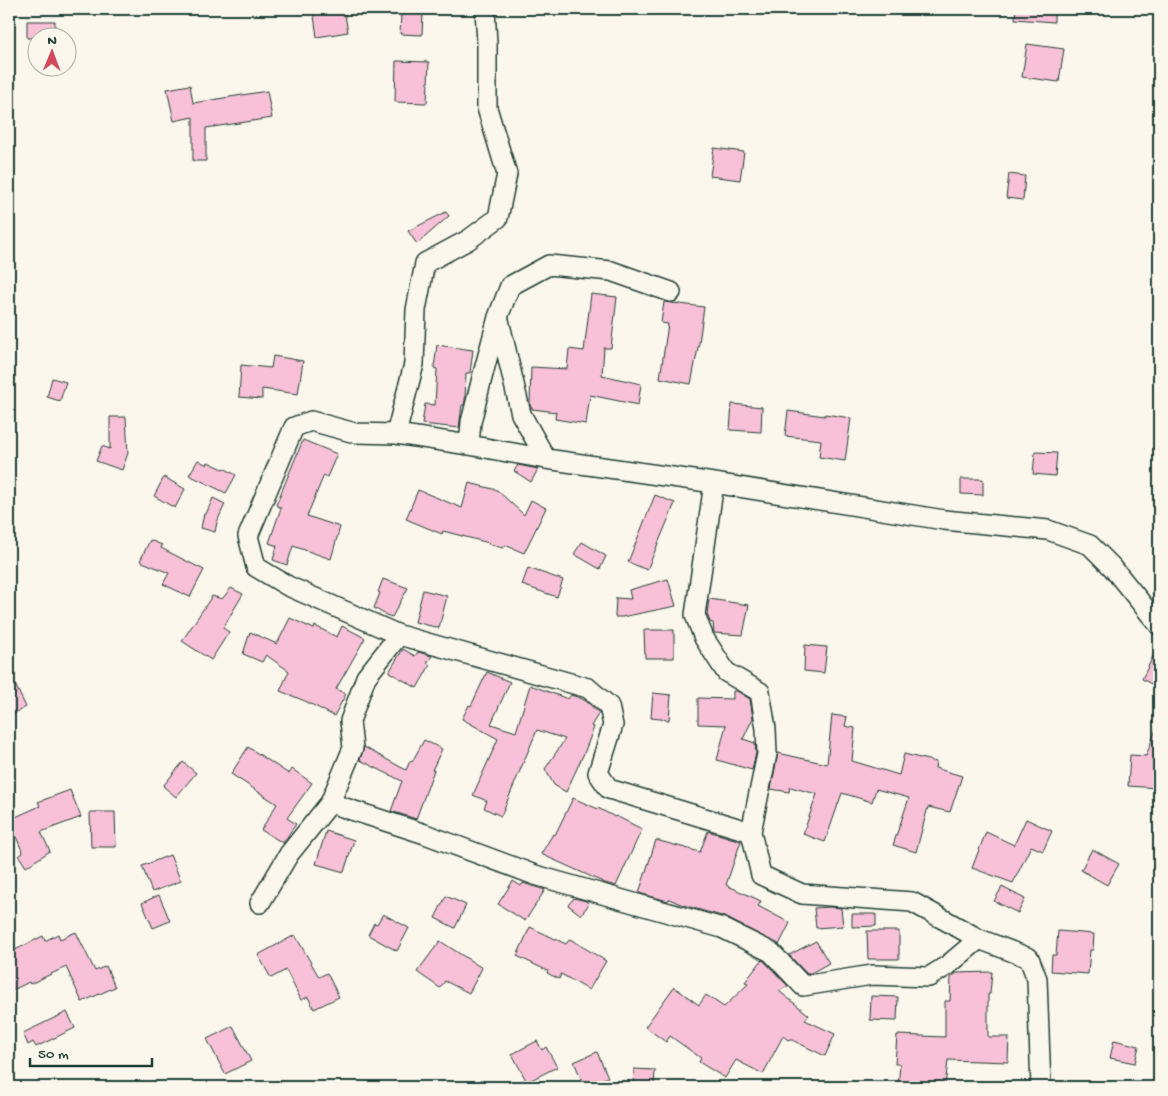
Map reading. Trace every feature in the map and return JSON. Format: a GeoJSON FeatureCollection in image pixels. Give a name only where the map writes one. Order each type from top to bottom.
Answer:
{"type":"FeatureCollection","features":[{"type":"Feature","properties":{"kind":"street"},"geometry":{"type":"LineString","coordinates":[[396,434],[414,364],[416,310],[426,263],[468,240],[498,218],[507,174],[486,108],[487,43],[485,9]]}},
{"type":"Feature","properties":{"kind":"street"},"geometry":{"type":"LineString","coordinates":[[469,445],[471,422],[498,317],[510,286],[549,265],[611,271],[671,292]]}},
{"type":"Feature","properties":{"kind":"street"},"geometry":{"type":"LineString","coordinates":[[498,317],[521,414],[546,459]]}},
{"type":"Feature","properties":{"kind":"street"},"geometry":{"type":"LineString","coordinates":[[751,832],[609,789],[598,772],[614,725],[610,706],[588,688],[399,635],[288,586],[256,567],[248,536],[294,427],[310,421],[355,433],[396,434],[944,520],[1048,530],[1090,545],[1112,568],[1159,625]]}},
{"type":"Feature","properties":{"kind":"street"},"geometry":{"type":"LineString","coordinates":[[714,483],[695,615],[704,638],[726,672],[760,692],[766,729],[767,754],[751,832],[760,875],[802,894],[912,902],[979,939],[1029,958],[1037,978],[1041,1087]]}},
{"type":"Feature","properties":{"kind":"street"},"geometry":{"type":"LineString","coordinates":[[260,903],[288,854],[330,803],[353,748],[350,721],[366,677],[399,635]]}},
{"type":"Feature","properties":{"kind":"street"},"geometry":{"type":"LineString","coordinates":[[330,803],[425,834],[535,875],[722,928],[771,952],[803,986],[872,975],[929,977],[948,965],[979,939]]}},
{"type":"Feature","properties":{"kind":"building"},"geometry":{"type":"Polygon","coordinates":[[[313,9],[344,9],[348,32],[317,37],[313,9]]]}},
{"type":"Feature","properties":{"kind":"building"},"geometry":{"type":"Polygon","coordinates":[[[1016,9],[1054,9],[1054,22],[1015,19],[1016,9]]]}},
{"type":"Feature","properties":{"kind":"building"},"geometry":{"type":"Polygon","coordinates":[[[401,14],[423,14],[422,35],[400,34],[401,14]]]}},
{"type":"Feature","properties":{"kind":"building"},"geometry":{"type":"Polygon","coordinates":[[[27,21],[55,21],[55,28],[28,28],[27,38],[27,21]]]}},
{"type":"Feature","properties":{"kind":"building"},"geometry":{"type":"Polygon","coordinates":[[[1027,44],[1064,49],[1059,82],[1022,77],[1027,44]]]}},
{"type":"Feature","properties":{"kind":"building"},"geometry":{"type":"Polygon","coordinates":[[[396,61],[429,62],[427,103],[395,102],[396,61]]]}},
{"type":"Feature","properties":{"kind":"building"},"geometry":{"type":"Polygon","coordinates":[[[190,85],[193,103],[267,91],[272,118],[206,128],[206,161],[193,161],[193,117],[174,121],[167,89],[190,85]]]}},
{"type":"Feature","properties":{"kind":"building"},"geometry":{"type":"Polygon","coordinates":[[[714,148],[744,152],[740,180],[710,176],[714,148]]]}},
{"type":"Feature","properties":{"kind":"building"},"geometry":{"type":"Polygon","coordinates":[[[1009,174],[1025,176],[1023,200],[1006,198],[1009,174]]]}},
{"type":"Feature","properties":{"kind":"building"},"geometry":{"type":"Polygon","coordinates":[[[446,212],[449,216],[417,244],[408,231],[446,212]]]}},
{"type":"Feature","properties":{"kind":"building"},"geometry":{"type":"Polygon","coordinates":[[[591,294],[617,297],[611,348],[604,348],[602,375],[641,384],[638,405],[590,395],[586,424],[555,419],[556,412],[532,409],[530,405],[531,367],[567,369],[569,349],[584,351],[591,294]]]}},
{"type":"Feature","properties":{"kind":"building"},"geometry":{"type":"Polygon","coordinates":[[[664,302],[704,307],[691,384],[660,378],[668,324],[661,323],[664,302]]]}},
{"type":"Feature","properties":{"kind":"building"},"geometry":{"type":"Polygon","coordinates":[[[437,345],[473,350],[470,373],[466,373],[465,401],[464,405],[462,405],[459,428],[422,424],[425,404],[435,405],[437,369],[434,368],[437,345]]]}},
{"type":"Feature","properties":{"kind":"building"},"geometry":{"type":"Polygon","coordinates":[[[273,356],[303,361],[298,394],[262,389],[262,399],[239,397],[241,365],[271,368],[273,356]]]}},
{"type":"Feature","properties":{"kind":"building"},"geometry":{"type":"Polygon","coordinates":[[[52,378],[66,382],[60,401],[47,397],[52,378]]]}},
{"type":"Feature","properties":{"kind":"building"},"geometry":{"type":"Polygon","coordinates":[[[732,404],[762,407],[761,432],[730,430],[732,404]]]}},
{"type":"Feature","properties":{"kind":"building"},"geometry":{"type":"Polygon","coordinates":[[[788,411],[851,418],[845,461],[819,457],[821,440],[785,436],[788,411]]]}},
{"type":"Feature","properties":{"kind":"building"},"geometry":{"type":"Polygon","coordinates":[[[110,417],[126,417],[128,453],[122,470],[96,461],[102,446],[110,449],[110,417]]]}},
{"type":"Feature","properties":{"kind":"building"},"geometry":{"type":"Polygon","coordinates":[[[303,440],[337,454],[327,477],[324,475],[307,516],[340,527],[331,559],[293,546],[287,565],[273,560],[277,546],[269,543],[281,508],[276,505],[303,440]]]}},
{"type":"Feature","properties":{"kind":"building"},"geometry":{"type":"Polygon","coordinates":[[[1035,452],[1057,453],[1055,476],[1033,474],[1035,452]]]}},
{"type":"Feature","properties":{"kind":"building"},"geometry":{"type":"Polygon","coordinates":[[[198,460],[207,465],[208,462],[224,468],[236,475],[226,493],[189,475],[198,460]]]}},
{"type":"Feature","properties":{"kind":"building"},"geometry":{"type":"Polygon","coordinates":[[[518,465],[538,469],[531,482],[514,471],[518,465]]]}},
{"type":"Feature","properties":{"kind":"building"},"geometry":{"type":"Polygon","coordinates":[[[164,477],[185,489],[175,508],[154,496],[164,477]]]}},
{"type":"Feature","properties":{"kind":"building"},"geometry":{"type":"Polygon","coordinates":[[[961,479],[983,479],[983,495],[961,494],[961,479]]]}},
{"type":"Feature","properties":{"kind":"building"},"geometry":{"type":"Polygon","coordinates":[[[469,483],[497,490],[524,515],[531,500],[546,508],[524,553],[505,545],[503,548],[443,531],[442,534],[406,519],[418,490],[462,508],[469,483]]]}},
{"type":"Feature","properties":{"kind":"building"},"geometry":{"type":"Polygon","coordinates":[[[655,495],[675,503],[647,570],[628,562],[655,495]]]}},
{"type":"Feature","properties":{"kind":"building"},"geometry":{"type":"Polygon","coordinates":[[[213,498],[225,504],[215,532],[201,528],[204,514],[206,514],[213,498]]]}},
{"type":"Feature","properties":{"kind":"building"},"geometry":{"type":"Polygon","coordinates":[[[150,540],[162,545],[161,548],[204,570],[190,597],[163,584],[169,573],[140,561],[150,540]]]}},
{"type":"Feature","properties":{"kind":"building"},"geometry":{"type":"Polygon","coordinates":[[[582,542],[606,556],[600,569],[574,554],[582,542]]]}},
{"type":"Feature","properties":{"kind":"building"},"geometry":{"type":"Polygon","coordinates":[[[528,568],[563,580],[557,597],[522,585],[528,568]]]}},
{"type":"Feature","properties":{"kind":"building"},"geometry":{"type":"Polygon","coordinates":[[[383,579],[408,588],[392,617],[374,608],[383,579]]]}},
{"type":"Feature","properties":{"kind":"building"},"geometry":{"type":"Polygon","coordinates":[[[668,579],[676,606],[615,617],[616,598],[631,599],[629,590],[668,579]]]}},
{"type":"Feature","properties":{"kind":"building"},"geometry":{"type":"Polygon","coordinates":[[[231,588],[243,594],[223,628],[229,632],[211,660],[182,641],[212,596],[222,599],[231,588]]]}},
{"type":"Feature","properties":{"kind":"building"},"geometry":{"type":"Polygon","coordinates":[[[423,590],[447,596],[439,628],[415,622],[423,590]]]}},
{"type":"Feature","properties":{"kind":"building"},"geometry":{"type":"Polygon","coordinates":[[[709,599],[749,605],[743,635],[714,633],[713,623],[710,622],[707,614],[709,599]]]}},
{"type":"Feature","properties":{"kind":"building"},"geometry":{"type":"Polygon","coordinates":[[[290,618],[314,629],[315,626],[337,637],[342,626],[365,638],[336,689],[346,694],[334,716],[280,691],[289,671],[266,655],[262,662],[243,654],[250,632],[277,644],[290,618]]]}},
{"type":"Feature","properties":{"kind":"building"},"geometry":{"type":"Polygon","coordinates":[[[644,630],[674,630],[674,658],[645,658],[644,630]]]}},
{"type":"Feature","properties":{"kind":"building"},"geometry":{"type":"Polygon","coordinates":[[[1159,644],[1159,688],[1142,679],[1159,644]]]}},
{"type":"Feature","properties":{"kind":"building"},"geometry":{"type":"Polygon","coordinates":[[[805,645],[827,647],[824,673],[804,671],[805,645]]]}},
{"type":"Feature","properties":{"kind":"building"},"geometry":{"type":"Polygon","coordinates":[[[403,649],[415,656],[418,652],[432,656],[427,663],[430,665],[417,688],[389,672],[403,649]]]}},
{"type":"Feature","properties":{"kind":"building"},"geometry":{"type":"Polygon","coordinates":[[[9,672],[26,707],[13,714],[9,705],[9,672]]]}},
{"type":"Feature","properties":{"kind":"building"},"geometry":{"type":"Polygon","coordinates":[[[487,672],[510,682],[491,724],[516,732],[530,685],[568,699],[571,695],[580,698],[599,713],[591,726],[594,727],[585,751],[566,792],[554,785],[545,769],[565,739],[537,730],[501,816],[484,808],[487,801],[473,795],[498,739],[462,719],[469,705],[471,706],[487,672]]]}},
{"type":"Feature","properties":{"kind":"building"},"geometry":{"type":"Polygon","coordinates":[[[733,691],[737,691],[750,699],[753,718],[743,739],[755,743],[756,753],[752,770],[717,760],[726,725],[698,724],[698,698],[733,699],[733,691]]]}},
{"type":"Feature","properties":{"kind":"building"},"geometry":{"type":"Polygon","coordinates":[[[653,693],[671,695],[669,720],[651,718],[653,693]]]}},
{"type":"Feature","properties":{"kind":"building"},"geometry":{"type":"Polygon","coordinates":[[[832,715],[847,717],[845,726],[855,728],[852,761],[899,775],[904,754],[936,762],[935,768],[962,776],[950,812],[928,807],[916,852],[893,845],[909,798],[876,789],[872,802],[842,793],[825,842],[803,834],[817,794],[790,787],[789,792],[771,789],[778,753],[827,764],[832,715]]]}},
{"type":"Feature","properties":{"kind":"building"},"geometry":{"type":"Polygon","coordinates":[[[1158,724],[1159,788],[1128,786],[1130,755],[1146,756],[1158,724]]]}},
{"type":"Feature","properties":{"kind":"building"},"geometry":{"type":"Polygon","coordinates":[[[424,740],[442,749],[432,770],[434,770],[416,819],[391,811],[402,781],[360,760],[364,747],[406,770],[424,740]]]}},
{"type":"Feature","properties":{"kind":"building"},"geometry":{"type":"Polygon","coordinates":[[[248,747],[289,774],[292,769],[312,783],[287,818],[296,824],[283,843],[261,830],[277,804],[231,774],[248,747]]]}},
{"type":"Feature","properties":{"kind":"building"},"geometry":{"type":"Polygon","coordinates":[[[183,762],[196,773],[176,797],[163,786],[183,762]]]}},
{"type":"Feature","properties":{"kind":"building"},"geometry":{"type":"Polygon","coordinates":[[[70,790],[81,817],[41,832],[50,851],[26,867],[19,856],[23,853],[9,820],[40,806],[38,802],[70,790]]]}},
{"type":"Feature","properties":{"kind":"building"},"geometry":{"type":"Polygon","coordinates":[[[573,798],[642,829],[616,886],[605,883],[541,854],[553,834],[555,835],[573,798]]]}},
{"type":"Feature","properties":{"kind":"building"},"geometry":{"type":"Polygon","coordinates":[[[90,812],[115,812],[116,847],[91,847],[90,812]]]}},
{"type":"Feature","properties":{"kind":"building"},"geometry":{"type":"Polygon","coordinates":[[[1026,819],[1052,831],[1043,851],[1031,846],[1013,883],[972,868],[986,832],[1014,845],[1026,819]]]}},
{"type":"Feature","properties":{"kind":"building"},"geometry":{"type":"Polygon","coordinates":[[[326,831],[354,840],[344,872],[316,864],[326,831]]]}},
{"type":"Feature","properties":{"kind":"building"},"geometry":{"type":"Polygon","coordinates":[[[708,831],[741,841],[726,885],[761,901],[758,906],[790,923],[779,945],[725,917],[669,899],[668,901],[639,893],[656,840],[700,852],[708,831]]]}},
{"type":"Feature","properties":{"kind":"building"},"geometry":{"type":"Polygon","coordinates":[[[1092,849],[1119,864],[1107,885],[1081,870],[1092,849]]]}},
{"type":"Feature","properties":{"kind":"building"},"geometry":{"type":"Polygon","coordinates":[[[170,855],[181,881],[152,892],[142,866],[170,855]]]}},
{"type":"Feature","properties":{"kind":"building"},"geometry":{"type":"Polygon","coordinates":[[[513,881],[521,886],[523,883],[545,890],[525,921],[498,904],[513,881]]]}},
{"type":"Feature","properties":{"kind":"building"},"geometry":{"type":"Polygon","coordinates":[[[1002,887],[1025,899],[1018,913],[994,901],[1002,887]]]}},
{"type":"Feature","properties":{"kind":"building"},"geometry":{"type":"Polygon","coordinates":[[[159,895],[170,921],[153,928],[142,903],[159,895]]]}},
{"type":"Feature","properties":{"kind":"building"},"geometry":{"type":"Polygon","coordinates":[[[446,896],[466,905],[455,928],[435,918],[446,896]]]}},
{"type":"Feature","properties":{"kind":"building"},"geometry":{"type":"Polygon","coordinates":[[[574,898],[586,901],[589,904],[581,915],[568,905],[574,898]]]}},
{"type":"Feature","properties":{"kind":"building"},"geometry":{"type":"Polygon","coordinates":[[[814,908],[841,908],[843,926],[816,928],[814,908]]]}},
{"type":"Feature","properties":{"kind":"building"},"geometry":{"type":"Polygon","coordinates":[[[383,914],[409,928],[397,951],[368,935],[374,923],[377,924],[383,914]]]}},
{"type":"Feature","properties":{"kind":"building"},"geometry":{"type":"Polygon","coordinates":[[[852,914],[876,914],[876,926],[852,927],[852,914]]]}},
{"type":"Feature","properties":{"kind":"building"},"geometry":{"type":"Polygon","coordinates":[[[530,927],[566,944],[570,939],[606,961],[589,990],[561,974],[559,979],[547,973],[548,971],[517,956],[530,927]]]}},
{"type":"Feature","properties":{"kind":"building"},"geometry":{"type":"Polygon","coordinates":[[[867,931],[899,931],[899,959],[868,959],[867,931]]]}},
{"type":"Feature","properties":{"kind":"building"},"geometry":{"type":"Polygon","coordinates":[[[1058,931],[1094,934],[1093,950],[1090,950],[1088,974],[1051,971],[1052,955],[1056,955],[1058,931]]]}},
{"type":"Feature","properties":{"kind":"building"},"geometry":{"type":"Polygon","coordinates":[[[76,932],[95,971],[106,966],[115,987],[82,1002],[66,967],[9,992],[9,953],[43,936],[45,941],[58,934],[60,939],[76,932]]]}},
{"type":"Feature","properties":{"kind":"building"},"geometry":{"type":"Polygon","coordinates":[[[295,935],[319,977],[327,973],[339,997],[314,1009],[308,997],[301,1000],[286,970],[271,978],[258,955],[295,935]]]}},
{"type":"Feature","properties":{"kind":"building"},"geometry":{"type":"Polygon","coordinates":[[[440,941],[482,968],[469,993],[445,981],[440,988],[417,972],[440,941]]]}},
{"type":"Feature","properties":{"kind":"building"},"geometry":{"type":"Polygon","coordinates":[[[816,941],[829,963],[807,974],[789,955],[816,941]]]}},
{"type":"Feature","properties":{"kind":"building"},"geometry":{"type":"Polygon","coordinates":[[[762,960],[788,986],[779,991],[809,1015],[805,1020],[835,1034],[825,1056],[783,1036],[763,1074],[736,1060],[725,1078],[699,1062],[701,1058],[670,1036],[666,1042],[645,1027],[674,987],[699,1005],[706,995],[724,1007],[748,984],[745,982],[762,960]]]}},
{"type":"Feature","properties":{"kind":"building"},"geometry":{"type":"Polygon","coordinates":[[[992,972],[990,994],[988,994],[988,1037],[1009,1037],[1008,1062],[948,1060],[945,1087],[898,1087],[900,1064],[895,1064],[897,1035],[945,1037],[945,1001],[950,1001],[951,977],[957,973],[992,972]]]}},
{"type":"Feature","properties":{"kind":"building"},"geometry":{"type":"Polygon","coordinates":[[[871,996],[898,997],[897,1021],[870,1020],[871,996]]]}},
{"type":"Feature","properties":{"kind":"building"},"geometry":{"type":"Polygon","coordinates":[[[67,1012],[75,1028],[36,1047],[33,1042],[28,1045],[23,1033],[67,1012]]]}},
{"type":"Feature","properties":{"kind":"building"},"geometry":{"type":"Polygon","coordinates":[[[233,1026],[251,1061],[225,1074],[207,1039],[233,1026]]]}},
{"type":"Feature","properties":{"kind":"building"},"geometry":{"type":"Polygon","coordinates":[[[1114,1040],[1139,1046],[1135,1063],[1110,1058],[1114,1040]]]}},
{"type":"Feature","properties":{"kind":"building"},"geometry":{"type":"Polygon","coordinates":[[[537,1041],[542,1050],[546,1047],[557,1067],[527,1082],[512,1054],[537,1041]]]}},
{"type":"Feature","properties":{"kind":"building"},"geometry":{"type":"Polygon","coordinates":[[[597,1052],[608,1077],[585,1087],[574,1062],[597,1052]]]}},
{"type":"Feature","properties":{"kind":"building"},"geometry":{"type":"Polygon","coordinates":[[[634,1069],[655,1070],[654,1087],[633,1087],[634,1069]]]}}]}
